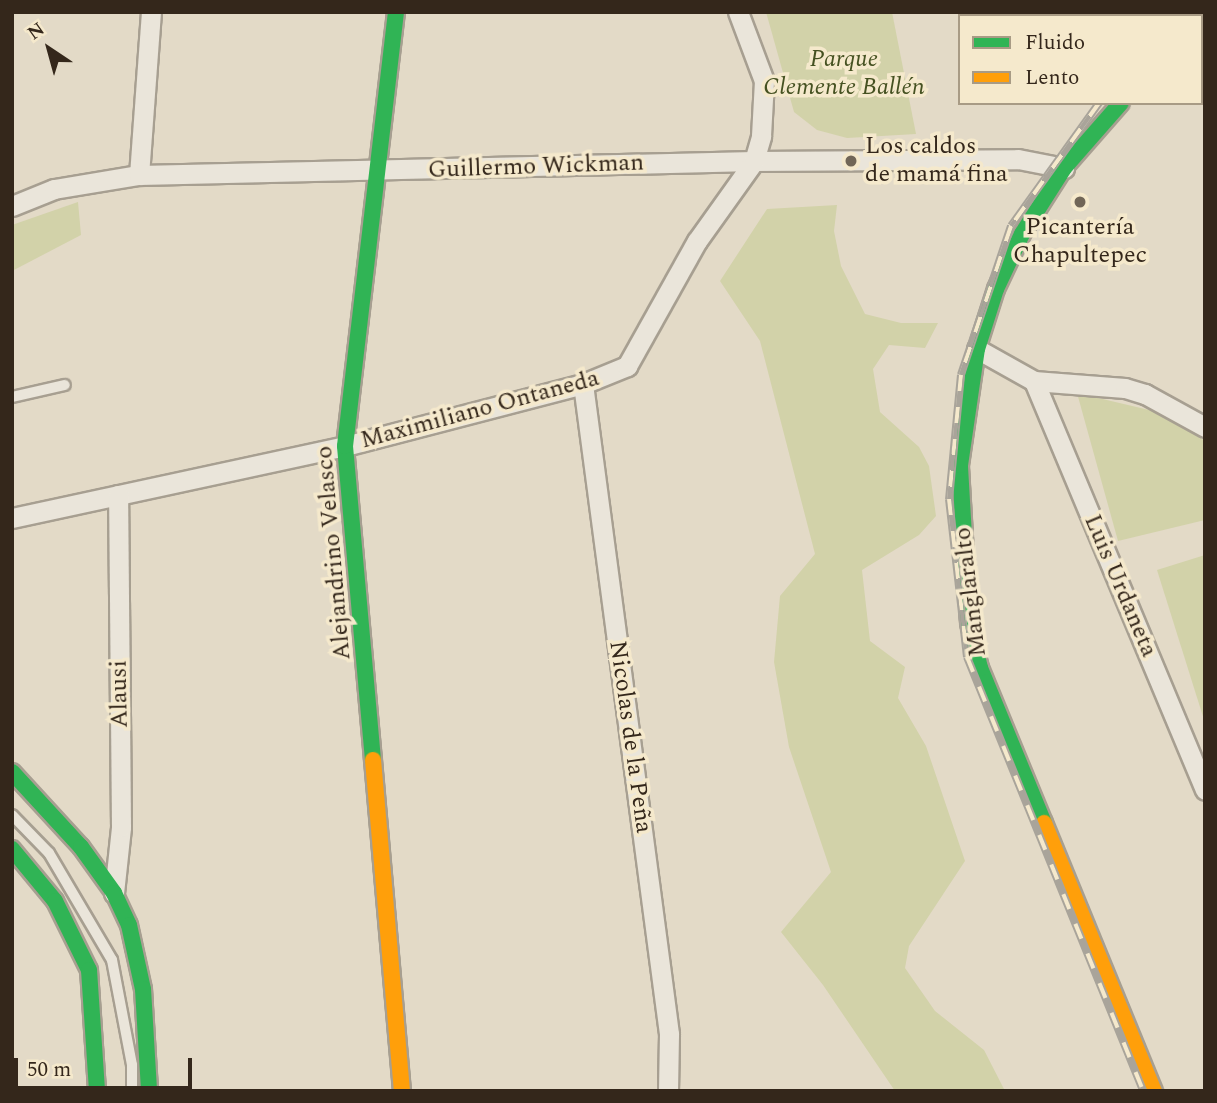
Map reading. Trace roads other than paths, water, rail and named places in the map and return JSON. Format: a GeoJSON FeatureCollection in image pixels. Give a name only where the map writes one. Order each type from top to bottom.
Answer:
{"type":"FeatureCollection","features":[{"type":"Feature","properties":{"kind":"street"},"geometry":{"type":"LineString","coordinates":[[139,175],[151,12]]}},
{"type":"Feature","properties":{"kind":"street","name":"Alejandrino Velasco"},"geometry":{"type":"LineString","coordinates":[[396,12],[375,172],[345,446],[402,1091]]}},
{"type":"Feature","properties":{"kind":"street"},"geometry":{"type":"LineString","coordinates":[[738,12],[764,81],[761,136],[754,161]]}},
{"type":"Feature","properties":{"kind":"street","name":"Manglaralto"},"geometry":{"type":"LineString","coordinates":[[1119,105],[1063,168],[1022,234],[996,289],[977,349],[960,465],[973,645],[996,715],[1154,1091]]}},
{"type":"Feature","properties":{"kind":"street","name":"Guillermo Wickman"},"geometry":{"type":"LineString","coordinates":[[12,206],[54,189],[139,175],[375,172],[754,161],[1018,159],[1063,168]]}},
{"type":"Feature","properties":{"kind":"street","name":"Maximiliano Ontaneda"},"geometry":{"type":"LineString","coordinates":[[12,518],[345,446],[583,384],[626,366],[696,241],[754,161]]}},
{"type":"Feature","properties":{"kind":"street"},"geometry":{"type":"LineString","coordinates":[[977,349],[1034,382],[1125,388],[1160,400],[1205,427]]}},
{"type":"Feature","properties":{"kind":"street","name":"Luis Urdaneta"},"geometry":{"type":"LineString","coordinates":[[1034,382],[1205,790]]}},
{"type":"Feature","properties":{"kind":"street","name":"Nicolas de la Peña"},"geometry":{"type":"LineString","coordinates":[[583,384],[669,1034],[668,1091]]}},
{"type":"Feature","properties":{"kind":"street","name":"Alausi"},"geometry":{"type":"LineString","coordinates":[[114,893],[121,827],[118,495]]}},
{"type":"Feature","properties":{"kind":"street"},"geometry":{"type":"LineString","coordinates":[[12,772],[54,815],[114,893],[138,956],[149,1091]]}},
{"type":"Feature","properties":{"kind":"street"},"geometry":{"type":"LineString","coordinates":[[12,849],[55,901],[89,971],[97,1091]]}},
{"type":"Feature","properties":{"kind":"lane"},"geometry":{"type":"LineString","coordinates":[[12,397],[65,385]]}},
{"type":"Feature","properties":{"kind":"lane"},"geometry":{"type":"LineString","coordinates":[[12,815],[49,853],[112,961],[132,1065],[132,1091]]}},
{"type":"Feature","properties":{"kind":"railway"},"geometry":{"type":"LineString","coordinates":[[1098,105],[1011,226],[961,375],[949,499],[967,657],[1143,1091]]}},
{"type":"Feature","properties":{"kind":"place","name":"Los caldos de mamá fina"},"geometry":{"type":"Point","coordinates":[851,161]}},
{"type":"Feature","properties":{"kind":"place","name":"Picantería Chapultepec"},"geometry":{"type":"Point","coordinates":[1080,202]}},
{"type":"Feature","properties":{"kind":"park label","name":"Parque Clemente Ballén"},"geometry":{"type":"Point","coordinates":[844,74]}}]}
